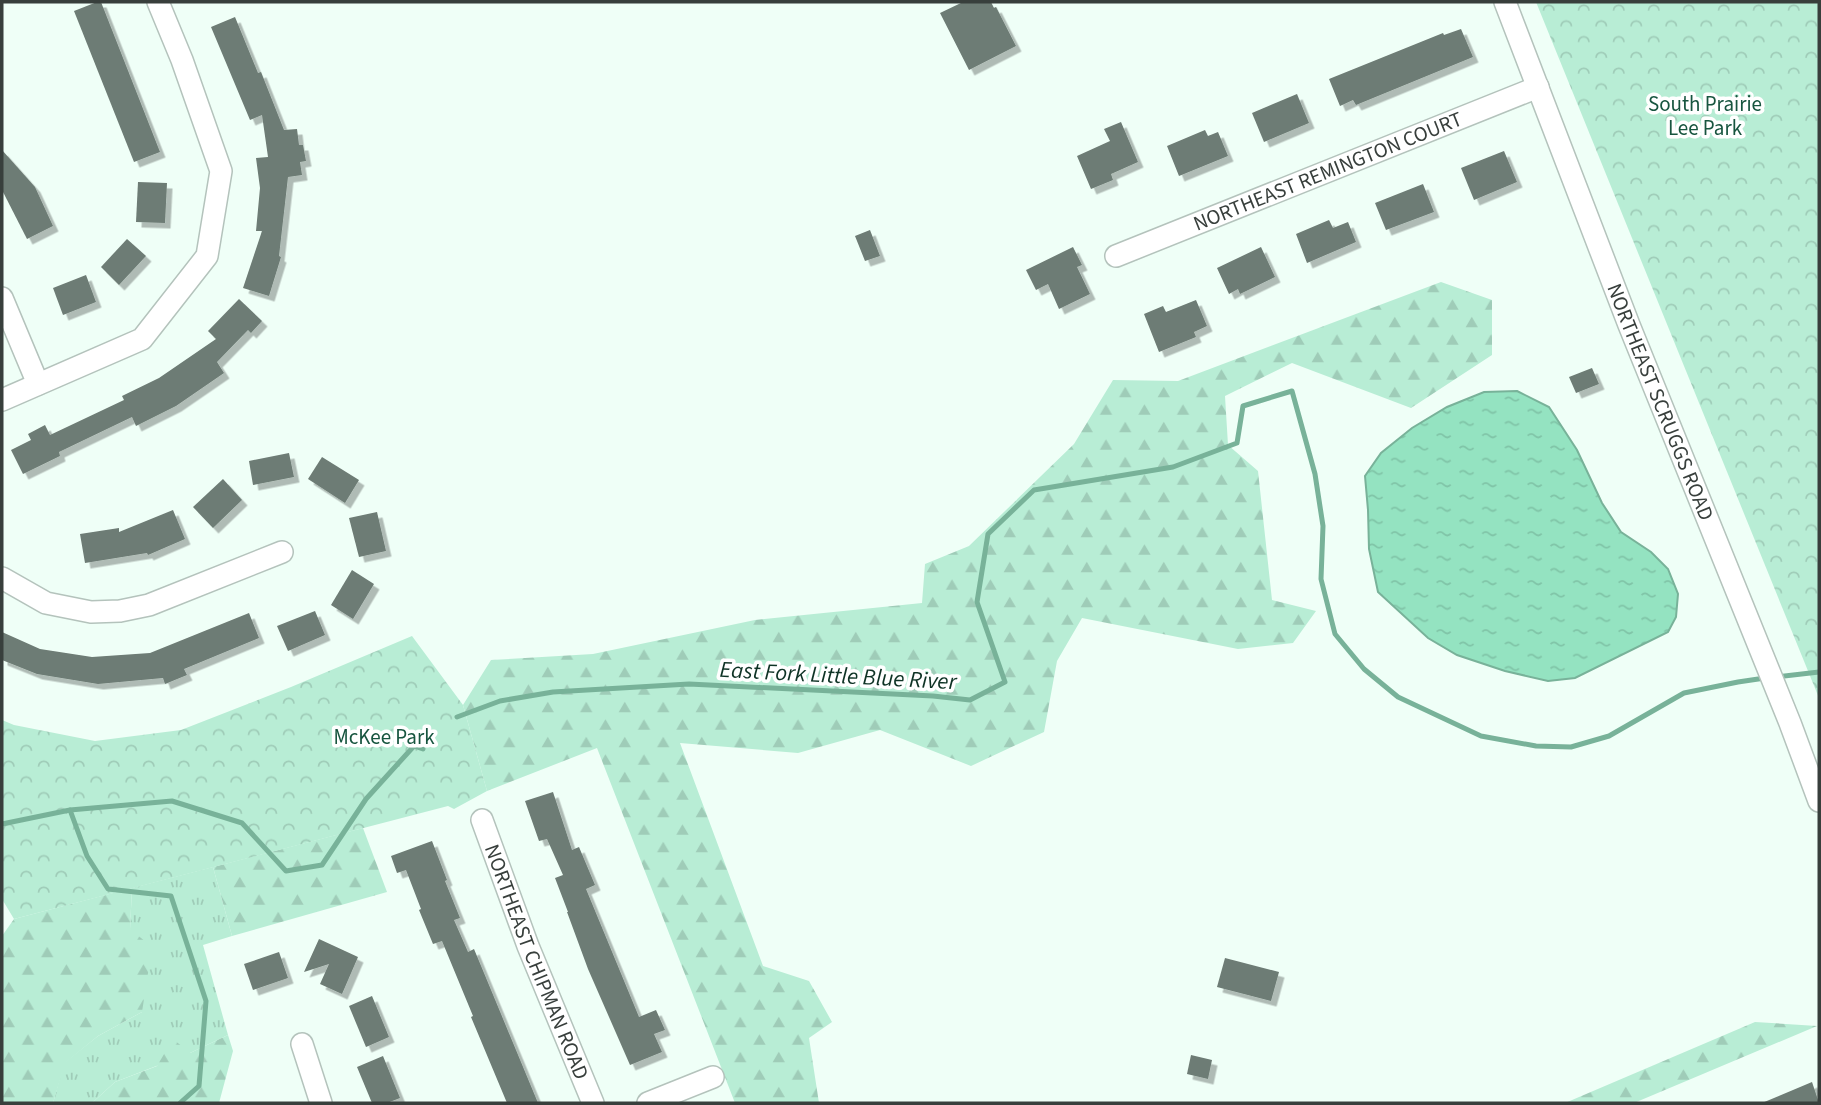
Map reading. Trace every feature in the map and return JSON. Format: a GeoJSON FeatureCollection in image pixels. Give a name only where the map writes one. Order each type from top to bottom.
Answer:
{"type":"FeatureCollection","features":[{"type":"Feature","properties":{"kind":"street"},"geometry":{"type":"LineString","coordinates":[[2,400],[142,339],[207,256],[220,172],[182,60],[158,2]]}},
{"type":"Feature","properties":{"kind":"street","name":"NORTHEAST SCRUGGS ROAD"},"geometry":{"type":"LineString","coordinates":[[1505,2],[1629,325],[1819,801]]}},
{"type":"Feature","properties":{"kind":"street","name":"NORTHEAST REMINGTON COURT"},"geometry":{"type":"LineString","coordinates":[[1116,256],[1538,87]]}},
{"type":"Feature","properties":{"kind":"street"},"geometry":{"type":"LineString","coordinates":[[2,298],[38,384]]}},
{"type":"Feature","properties":{"kind":"street"},"geometry":{"type":"LineString","coordinates":[[2,578],[46,603],[91,612],[120,611],[149,605],[282,552]]}},
{"type":"Feature","properties":{"kind":"street","name":"NORTHEAST CHIPMAN ROAD"},"geometry":{"type":"LineString","coordinates":[[482,820],[528,946],[593,1103]]}},
{"type":"Feature","properties":{"kind":"street"},"geometry":{"type":"LineString","coordinates":[[302,1044],[321,1103]]}},
{"type":"Feature","properties":{"kind":"street"},"geometry":{"type":"LineString","coordinates":[[648,1103],[713,1077]]}},
{"type":"Feature","properties":{"kind":"green space","name":"South Prairie Lee Park"},"geometry":{"type":"Polygon","coordinates":[[[1536,2],[1819,2],[1819,698],[1536,2]]]}},
{"type":"Feature","properties":{"kind":"green space"},"geometry":{"type":"Polygon","coordinates":[[[1441,282],[1492,300],[1492,355],[1411,408],[1292,363],[1225,396],[1228,445],[1258,471],[1272,600],[1316,611],[1293,643],[1238,649],[1082,618],[1057,661],[1044,732],[971,766],[880,730],[798,753],[680,743],[763,966],[809,981],[832,1022],[809,1038],[819,1103],[735,1103],[597,748],[487,791],[463,705],[491,660],[593,654],[755,620],[922,603],[925,564],[969,546],[1074,444],[1113,380],[1178,381],[1441,282]]]}},
{"type":"Feature","properties":{"kind":"green space","name":"McKee Park"},"geometry":{"type":"Polygon","coordinates":[[[412,636],[463,705],[487,791],[454,809],[448,806],[14,919],[2,899],[2,720],[14,725],[95,741],[181,730],[412,636]]]}},
{"type":"Feature","properties":{"kind":"green space"},"geometry":{"type":"Polygon","coordinates":[[[363,828],[387,892],[232,936],[213,867],[363,828]]]}},
{"type":"Feature","properties":{"kind":"green space"},"geometry":{"type":"Polygon","coordinates":[[[213,867],[232,936],[203,945],[228,1035],[115,1082],[92,1103],[53,1103],[64,1063],[98,1036],[142,1012],[130,929],[132,888],[213,867]]]}},
{"type":"Feature","properties":{"kind":"green space"},"geometry":{"type":"Polygon","coordinates":[[[132,888],[130,929],[152,947],[142,1012],[98,1036],[65,1063],[53,1103],[2,1103],[2,936],[14,919],[132,888]]]}},
{"type":"Feature","properties":{"kind":"green space"},"geometry":{"type":"Polygon","coordinates":[[[1755,1022],[1817,1026],[1634,1103],[1565,1103],[1755,1022]]]}},
{"type":"Feature","properties":{"kind":"green space"},"geometry":{"type":"Polygon","coordinates":[[[228,1035],[233,1051],[219,1103],[92,1103],[115,1082],[157,1066],[173,1039],[190,1053],[228,1035]]]}},
{"type":"Feature","properties":{"kind":"water"},"geometry":{"type":"Polygon","coordinates":[[[1517,391],[1549,407],[1577,450],[1602,503],[1621,532],[1651,552],[1668,569],[1678,594],[1676,617],[1668,632],[1575,678],[1548,681],[1505,671],[1457,655],[1428,638],[1378,592],[1369,549],[1365,476],[1381,453],[1412,428],[1447,407],[1484,392],[1517,391]]]}},
{"type":"Feature","properties":{"kind":"building"},"geometry":{"type":"Polygon","coordinates":[[[101,2],[160,152],[134,162],[74,11],[101,2]]]}},
{"type":"Feature","properties":{"kind":"building"},"geometry":{"type":"Polygon","coordinates":[[[963,2],[991,2],[1016,46],[969,70],[940,13],[963,2]]]}},
{"type":"Feature","properties":{"kind":"building"},"geometry":{"type":"Polygon","coordinates":[[[235,17],[284,130],[297,129],[299,145],[303,145],[306,161],[300,162],[302,175],[288,177],[281,257],[269,296],[243,288],[262,231],[256,231],[260,188],[256,158],[268,157],[262,115],[250,120],[211,27],[235,17]]]}},
{"type":"Feature","properties":{"kind":"building"},"geometry":{"type":"Polygon","coordinates":[[[1461,29],[1473,57],[1356,105],[1353,100],[1340,106],[1329,79],[1443,33],[1444,35],[1461,29]]]}},
{"type":"Feature","properties":{"kind":"building"},"geometry":{"type":"Polygon","coordinates":[[[1297,94],[1309,123],[1264,142],[1252,113],[1297,94]]]}},
{"type":"Feature","properties":{"kind":"building"},"geometry":{"type":"Polygon","coordinates":[[[1121,122],[1138,162],[1111,174],[1113,180],[1091,189],[1077,156],[1110,141],[1104,129],[1121,122]]]}},
{"type":"Feature","properties":{"kind":"building"},"geometry":{"type":"Polygon","coordinates":[[[1205,130],[1208,136],[1218,132],[1228,156],[1179,176],[1167,146],[1205,130]]]}},
{"type":"Feature","properties":{"kind":"building"},"geometry":{"type":"Polygon","coordinates":[[[2,150],[35,187],[53,226],[27,239],[2,190],[2,150]]]}},
{"type":"Feature","properties":{"kind":"building"},"geometry":{"type":"Polygon","coordinates":[[[1504,151],[1517,182],[1474,200],[1461,168],[1504,151]]]}},
{"type":"Feature","properties":{"kind":"building"},"geometry":{"type":"Polygon","coordinates":[[[138,182],[167,183],[165,223],[136,222],[138,182]]]}},
{"type":"Feature","properties":{"kind":"building"},"geometry":{"type":"Polygon","coordinates":[[[1423,184],[1434,212],[1386,230],[1375,203],[1423,184]]]}},
{"type":"Feature","properties":{"kind":"building"},"geometry":{"type":"Polygon","coordinates":[[[1329,220],[1333,228],[1348,222],[1356,242],[1307,263],[1296,234],[1329,220]]]}},
{"type":"Feature","properties":{"kind":"building"},"geometry":{"type":"Polygon","coordinates":[[[870,230],[880,256],[865,261],[855,236],[870,230]]]}},
{"type":"Feature","properties":{"kind":"building"},"geometry":{"type":"Polygon","coordinates":[[[127,239],[146,256],[119,285],[101,267],[127,239]]]}},
{"type":"Feature","properties":{"kind":"building"},"geometry":{"type":"Polygon","coordinates":[[[1073,247],[1082,265],[1077,267],[1090,294],[1059,309],[1048,284],[1036,290],[1026,270],[1073,247]]]}},
{"type":"Feature","properties":{"kind":"building"},"geometry":{"type":"Polygon","coordinates":[[[1261,247],[1275,277],[1240,294],[1238,289],[1229,294],[1217,268],[1261,247]]]}},
{"type":"Feature","properties":{"kind":"building"},"geometry":{"type":"Polygon","coordinates":[[[86,275],[96,302],[63,315],[53,288],[86,275]]]}},
{"type":"Feature","properties":{"kind":"building"},"geometry":{"type":"Polygon","coordinates":[[[239,299],[262,321],[251,333],[248,330],[217,362],[224,373],[176,406],[136,426],[132,417],[59,452],[60,456],[23,474],[11,450],[31,440],[28,434],[45,425],[50,435],[124,400],[122,396],[159,378],[216,339],[208,331],[239,299]]]}},
{"type":"Feature","properties":{"kind":"building"},"geometry":{"type":"Polygon","coordinates":[[[1196,300],[1207,326],[1194,332],[1196,337],[1159,352],[1144,314],[1163,306],[1166,312],[1196,300]]]}},
{"type":"Feature","properties":{"kind":"building"},"geometry":{"type":"Polygon","coordinates":[[[1592,368],[1599,384],[1576,393],[1569,377],[1592,368]]]}},
{"type":"Feature","properties":{"kind":"building"},"geometry":{"type":"Polygon","coordinates":[[[289,453],[294,477],[253,485],[249,461],[289,453]]]}},
{"type":"Feature","properties":{"kind":"building"},"geometry":{"type":"Polygon","coordinates":[[[322,457],[359,480],[345,503],[308,479],[322,457]]]}},
{"type":"Feature","properties":{"kind":"building"},"geometry":{"type":"Polygon","coordinates":[[[223,479],[242,500],[213,528],[193,507],[223,479]]]}},
{"type":"Feature","properties":{"kind":"building"},"geometry":{"type":"Polygon","coordinates":[[[173,510],[185,539],[148,555],[147,553],[85,563],[80,534],[119,528],[119,532],[173,510]]]}},
{"type":"Feature","properties":{"kind":"building"},"geometry":{"type":"Polygon","coordinates":[[[377,512],[386,551],[359,557],[349,518],[377,512]]]}},
{"type":"Feature","properties":{"kind":"building"},"geometry":{"type":"Polygon","coordinates":[[[352,570],[374,584],[353,619],[331,605],[352,570]]]}},
{"type":"Feature","properties":{"kind":"building"},"geometry":{"type":"Polygon","coordinates":[[[315,611],[325,635],[288,651],[277,626],[315,611]]]}},
{"type":"Feature","properties":{"kind":"building"},"geometry":{"type":"Polygon","coordinates":[[[249,613],[259,638],[184,669],[187,675],[165,684],[163,678],[98,684],[37,674],[2,660],[2,632],[40,649],[92,657],[150,653],[249,613]]]}},
{"type":"Feature","properties":{"kind":"building"},"geometry":{"type":"Polygon","coordinates":[[[553,792],[572,850],[579,847],[595,885],[586,889],[639,1017],[656,1010],[665,1030],[654,1034],[662,1052],[630,1065],[588,969],[555,878],[563,875],[547,839],[539,841],[525,801],[553,792]]]}},
{"type":"Feature","properties":{"kind":"building"},"geometry":{"type":"Polygon","coordinates":[[[432,841],[460,918],[454,920],[468,952],[474,949],[538,1103],[507,1103],[442,941],[433,944],[406,870],[397,873],[391,856],[432,841]]]}},
{"type":"Feature","properties":{"kind":"building"},"geometry":{"type":"Polygon","coordinates":[[[319,939],[358,957],[342,994],[320,984],[329,964],[304,972],[319,939]]]}},
{"type":"Feature","properties":{"kind":"building"},"geometry":{"type":"Polygon","coordinates":[[[279,952],[288,978],[253,990],[244,964],[279,952]]]}},
{"type":"Feature","properties":{"kind":"building"},"geometry":{"type":"Polygon","coordinates":[[[1225,958],[1279,972],[1271,1001],[1217,987],[1225,958]]]}},
{"type":"Feature","properties":{"kind":"building"},"geometry":{"type":"Polygon","coordinates":[[[372,996],[389,1037],[366,1047],[349,1006],[372,996]]]}},
{"type":"Feature","properties":{"kind":"building"},"geometry":{"type":"Polygon","coordinates":[[[1191,1055],[1212,1060],[1208,1079],[1187,1074],[1191,1055]]]}},
{"type":"Feature","properties":{"kind":"building"},"geometry":{"type":"Polygon","coordinates":[[[383,1056],[400,1098],[387,1103],[372,1103],[357,1067],[383,1056]]]}},
{"type":"Feature","properties":{"kind":"building"},"geometry":{"type":"Polygon","coordinates":[[[1812,1082],[1819,1103],[1762,1103],[1812,1082]]]}},
{"type":"Feature","properties":{"kind":"waterway","name":"East Fork Little Blue River"},"geometry":{"type":"LineString","coordinates":[[457,717],[500,701],[553,692],[689,684],[970,700],[1005,682],[977,602],[988,534],[1034,490],[1173,467],[1237,443],[1243,406],[1292,391],[1315,474],[1323,526],[1321,579],[1335,634],[1364,669],[1398,697],[1481,736],[1536,746],[1571,747],[1609,736],[1684,693],[1765,678]]}},
{"type":"Feature","properties":{"kind":"waterway","name":"East Fork Little Blue River"},"geometry":{"type":"LineString","coordinates":[[1775,677],[1819,672]]}},
{"type":"Feature","properties":{"kind":"waterway","name":"East Fork Little Blue River"},"geometry":{"type":"LineString","coordinates":[[415,741],[414,746],[423,749]]}},
{"type":"Feature","properties":{"kind":"waterway","name":"East Fork Little Blue River"},"geometry":{"type":"LineString","coordinates":[[2,824],[70,810],[172,801],[242,823],[286,871],[322,865],[366,799],[414,746],[418,745]]}},
{"type":"Feature","properties":{"kind":"waterway"},"geometry":{"type":"LineString","coordinates":[[70,810],[87,856],[108,889],[171,896],[206,1001],[199,1086],[180,1103]]}}]}
